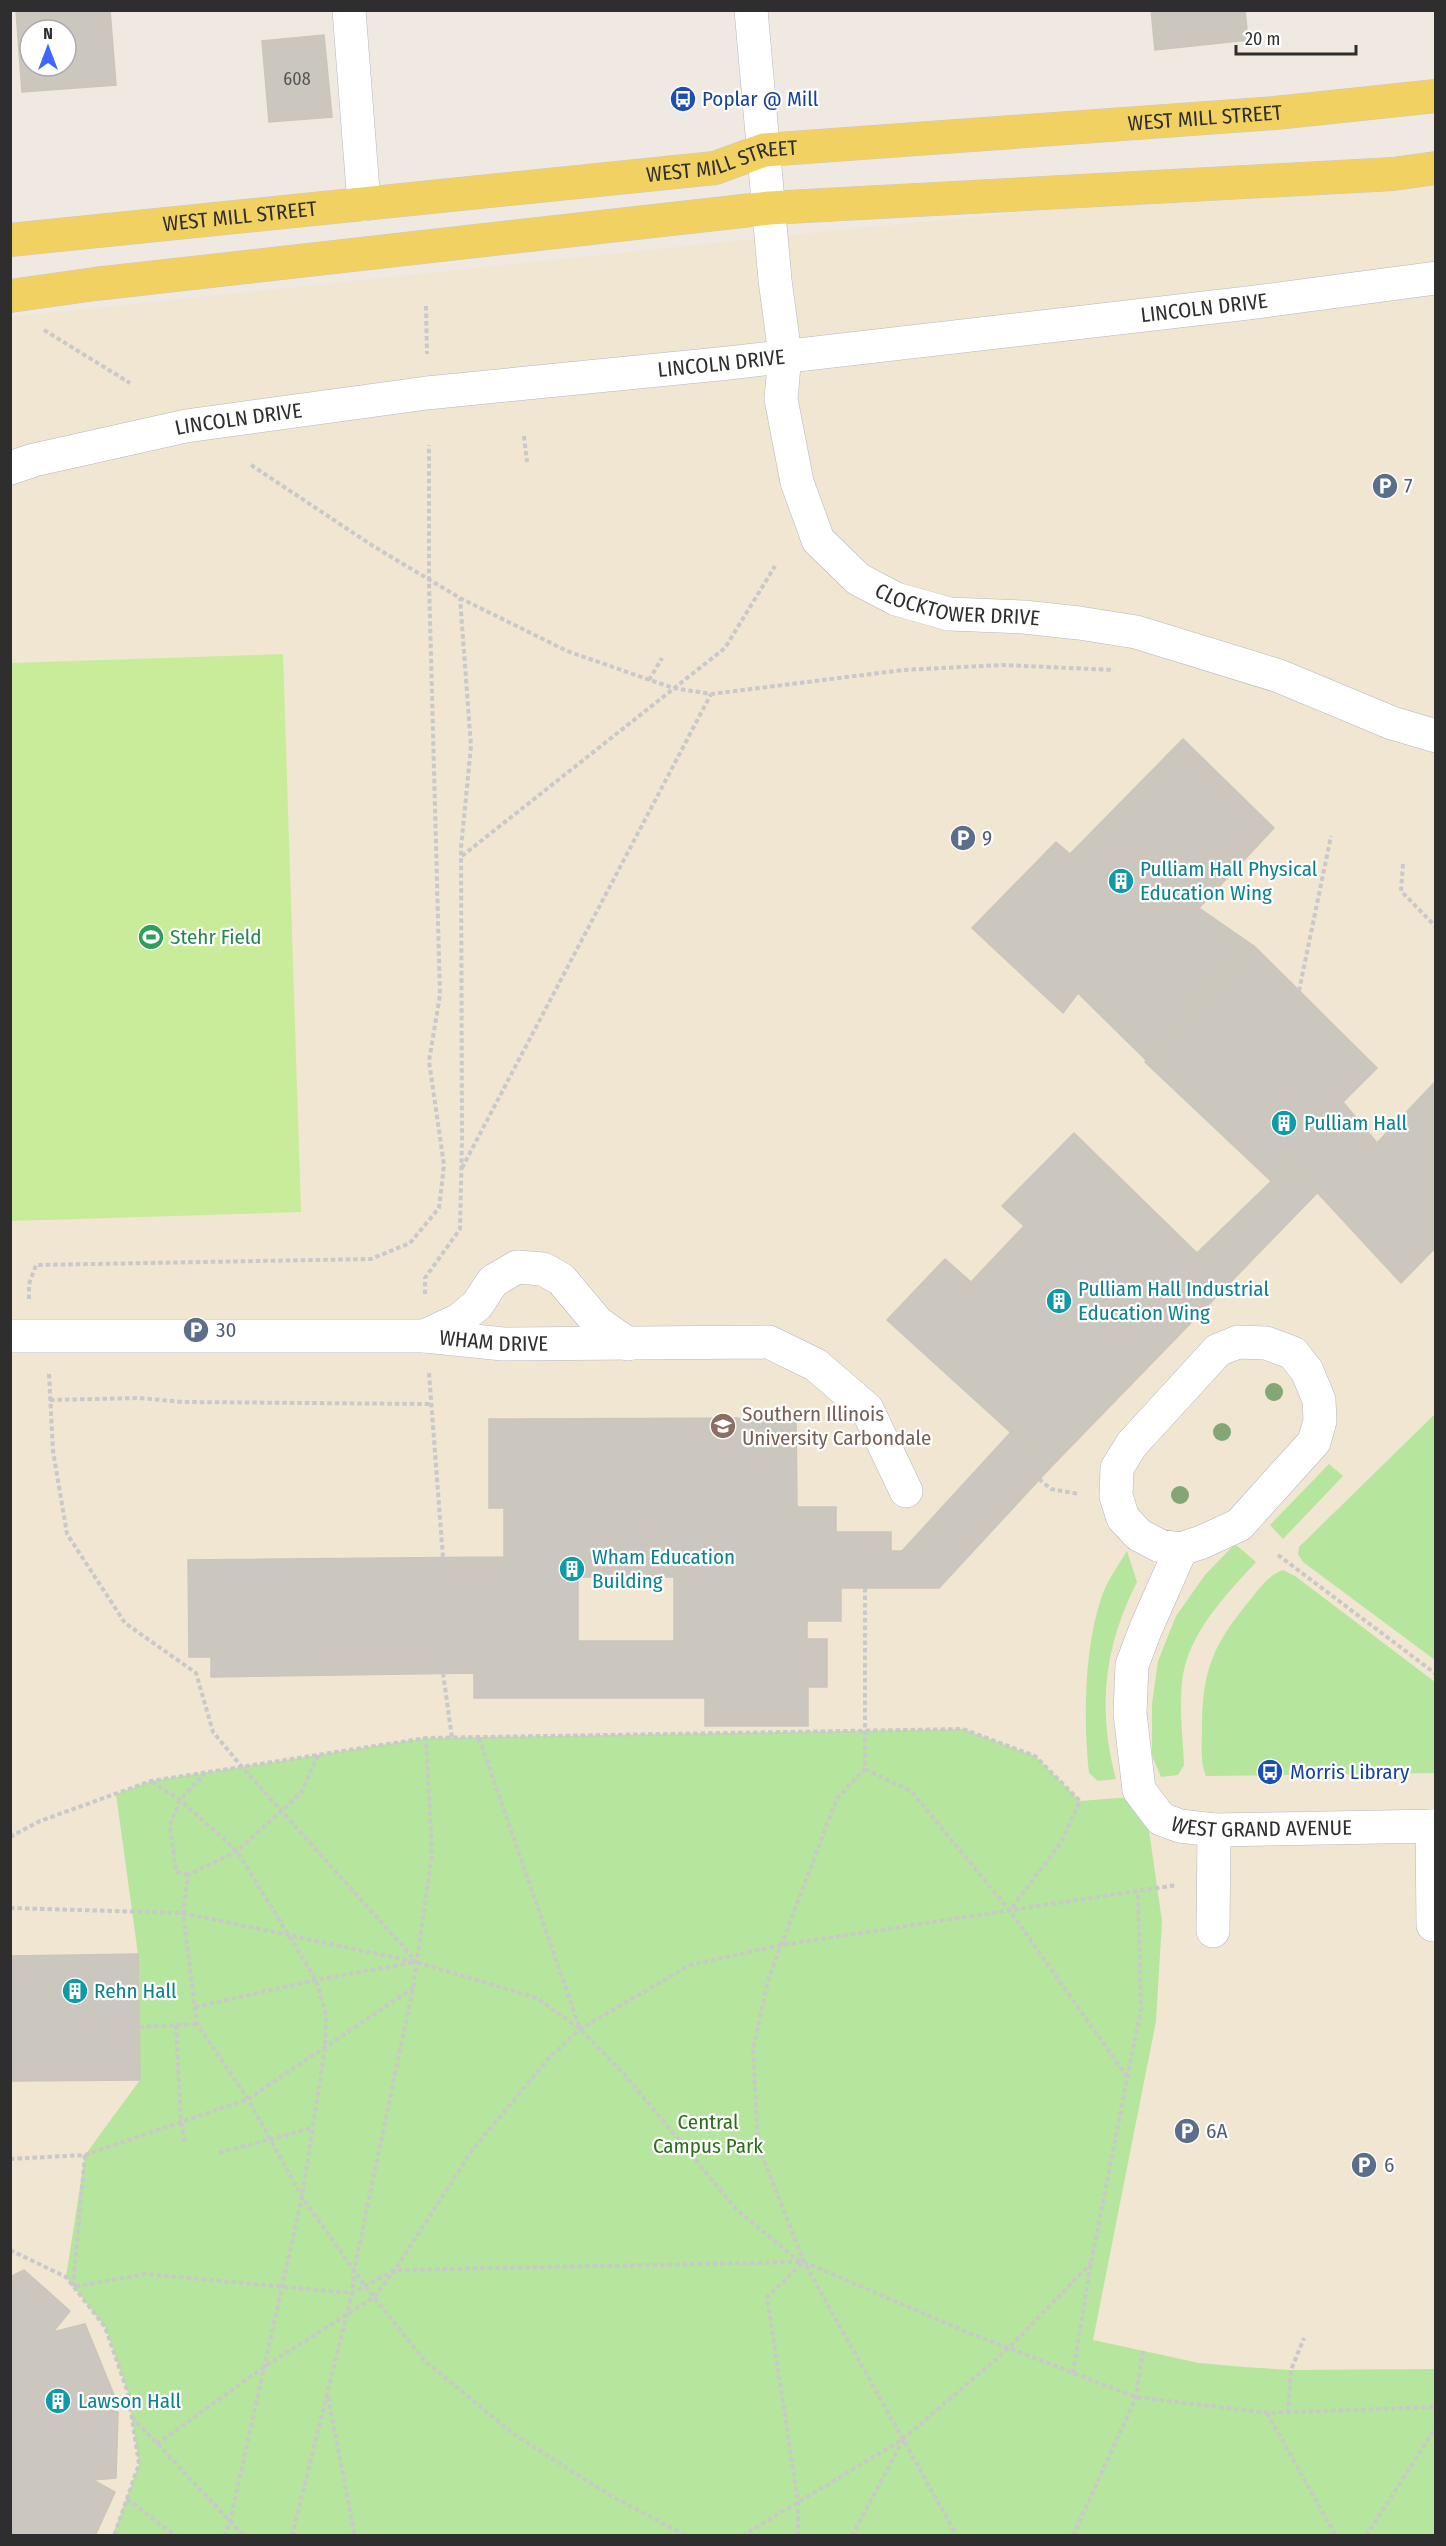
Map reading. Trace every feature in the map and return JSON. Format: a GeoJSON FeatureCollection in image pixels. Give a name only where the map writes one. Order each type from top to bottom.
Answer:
{"type":"FeatureCollection","features":[{"type":"Feature","properties":{"kind":"main road","name":"WEST MILL STREET"},"geometry":{"type":"LineString","coordinates":[[10,240],[715,168],[764,150],[1264,114],[1436,96]]}},
{"type":"Feature","properties":{"kind":"main road"},"geometry":{"type":"LineString","coordinates":[[10,296],[131,280],[770,207],[1393,174],[1436,168]]}},
{"type":"Feature","properties":{"kind":"street"},"geometry":{"type":"LineString","coordinates":[[349,10],[364,204]]}},
{"type":"Feature","properties":{"kind":"street","name":"CLOCKTOWER DRIVE"},"geometry":{"type":"LineString","coordinates":[[751,10],[775,280],[785,355],[780,399],[797,482],[818,540],[858,579],[896,599],[949,614],[1024,617],[1136,632],[1279,676],[1392,723],[1436,736]]}},
{"type":"Feature","properties":{"kind":"street","name":"LINCOLN DRIVE"},"geometry":{"type":"LineString","coordinates":[[10,468],[34,460],[186,426],[427,393],[729,363],[1248,303],[1436,278]]}},
{"type":"Feature","properties":{"kind":"street"},"geometry":{"type":"LineString","coordinates":[[425,1336],[459,1320],[477,1305],[493,1281],[517,1267],[543,1269],[561,1279],[598,1323],[628,1344]]}},
{"type":"Feature","properties":{"kind":"street","name":"WHAM DRIVE"},"geometry":{"type":"LineString","coordinates":[[29,1336],[425,1336],[503,1344],[769,1342],[816,1365],[867,1409],[906,1491]]}},
{"type":"Feature","properties":{"kind":"street"},"geometry":{"type":"LineString","coordinates":[[1238,1342],[1266,1343],[1293,1353],[1307,1371],[1319,1400],[1320,1421],[1314,1442],[1239,1525],[1181,1549],[1160,1546],[1139,1535],[1123,1518],[1116,1496],[1117,1468],[1132,1444],[1218,1350],[1238,1342]]}},
{"type":"Feature","properties":{"kind":"street","name":"WEST GRAND AVENUE"},"geometry":{"type":"LineString","coordinates":[[1181,1549],[1132,1665],[1130,1713],[1139,1790],[1161,1819],[1180,1826],[1214,1830],[1434,1826]]}},
{"type":"Feature","properties":{"kind":"street"},"geometry":{"type":"LineString","coordinates":[[1433,1925],[1434,1826]]}},
{"type":"Feature","properties":{"kind":"street"},"geometry":{"type":"LineString","coordinates":[[1213,1931],[1214,1830]]}},
{"type":"Feature","properties":{"kind":"path"},"geometry":{"type":"LineString","coordinates":[[426,306],[427,354]]}},
{"type":"Feature","properties":{"kind":"path"},"geometry":{"type":"LineString","coordinates":[[38,326],[130,383]]}},
{"type":"Feature","properties":{"kind":"path"},"geometry":{"type":"LineString","coordinates":[[524,436],[527,462]]}},
{"type":"Feature","properties":{"kind":"path"},"geometry":{"type":"LineString","coordinates":[[416,1962],[213,1732],[196,1673],[125,1623],[67,1534],[53,1451],[50,1400],[29,1336],[29,1284],[36,1265],[371,1259],[410,1243],[439,1208],[444,1165],[429,1061],[440,995],[429,581],[429,445]]}},
{"type":"Feature","properties":{"kind":"path"},"geometry":{"type":"LineString","coordinates":[[251,465],[429,581],[460,598],[567,651],[673,688],[711,694],[914,670],[1003,665],[1114,670]]}},
{"type":"Feature","properties":{"kind":"path"},"geometry":{"type":"LineString","coordinates":[[461,856],[725,648],[775,566]]}},
{"type":"Feature","properties":{"kind":"path"},"geometry":{"type":"LineString","coordinates":[[443,1558],[425,1336],[425,1278],[460,1229],[462,1168],[461,856],[471,746],[460,598]]}},
{"type":"Feature","properties":{"kind":"path"},"geometry":{"type":"LineString","coordinates":[[649,680],[662,658]]}},
{"type":"Feature","properties":{"kind":"path"},"geometry":{"type":"LineString","coordinates":[[462,1168],[711,694]]}},
{"type":"Feature","properties":{"kind":"path"},"geometry":{"type":"LineString","coordinates":[[1299,992],[1331,836]]}},
{"type":"Feature","properties":{"kind":"path"},"geometry":{"type":"LineString","coordinates":[[1403,864],[1401,891],[1436,927]]}},
{"type":"Feature","properties":{"kind":"path"},"geometry":{"type":"LineString","coordinates":[[50,1400],[139,1398],[183,1402],[431,1404]]}},
{"type":"Feature","properties":{"kind":"path"},"geometry":{"type":"LineString","coordinates":[[1039,1479],[1051,1489],[1065,1493],[1087,1493]]}},
{"type":"Feature","properties":{"kind":"path"},"geometry":{"type":"LineString","coordinates":[[1278,1555],[1436,1674]]}},
{"type":"Feature","properties":{"kind":"path"},"geometry":{"type":"LineString","coordinates":[[865,1588],[864,1712],[867,1730],[865,1769],[837,1798],[768,1980],[753,2049],[758,2145],[804,2262],[957,2535]]}},
{"type":"Feature","properties":{"kind":"path"},"geometry":{"type":"LineString","coordinates":[[443,1673],[452,1738]]}},
{"type":"Feature","properties":{"kind":"path"},"geometry":{"type":"LineString","coordinates":[[10,1837],[40,1821],[152,1781],[426,1738],[963,1729],[1035,1756],[1080,1801],[1060,1844],[1010,1911]]}},
{"type":"Feature","properties":{"kind":"path"},"geometry":{"type":"LineString","coordinates":[[292,2535],[352,2293],[354,2271],[413,1988],[432,1854],[426,1738]]}},
{"type":"Feature","properties":{"kind":"path"},"geometry":{"type":"LineString","coordinates":[[479,1738],[580,2029]]}},
{"type":"Feature","properties":{"kind":"path"},"geometry":{"type":"LineString","coordinates":[[206,1773],[180,1800],[170,1825],[176,1872],[188,1875],[237,1851],[301,1793],[318,1755]]}},
{"type":"Feature","properties":{"kind":"path"},"geometry":{"type":"LineString","coordinates":[[865,1769],[911,1791],[1010,1911],[1128,2078]]}},
{"type":"Feature","properties":{"kind":"path"},"geometry":{"type":"LineString","coordinates":[[152,1781],[180,1800],[237,1851],[316,1980],[326,2015],[325,2048],[302,2196],[231,2521],[225,2535]]}},
{"type":"Feature","properties":{"kind":"path"},"geometry":{"type":"LineString","coordinates":[[157,2444],[264,2367],[346,2317],[374,2297],[395,2270],[471,2152],[548,2059],[580,2029],[690,1965],[780,1945],[1177,1886],[1178,1874]]}},
{"type":"Feature","properties":{"kind":"path"},"geometry":{"type":"LineString","coordinates":[[188,1875],[183,1913],[197,2024],[248,2099],[302,2196],[365,2286],[424,2360],[512,2433],[611,2496],[687,2535]]}},
{"type":"Feature","properties":{"kind":"path"},"geometry":{"type":"LineString","coordinates":[[1073,2373],[1091,2263],[1141,2010],[1138,1892]]}},
{"type":"Feature","properties":{"kind":"path"},"geometry":{"type":"LineString","coordinates":[[10,1908],[183,1913],[416,1962],[537,1998],[580,2029],[624,2074],[738,2211],[795,2258],[1009,2348],[1136,2397],[1267,2413],[1436,2407]]}},
{"type":"Feature","properties":{"kind":"path"},"geometry":{"type":"LineString","coordinates":[[195,2007],[316,1980],[416,1962]]}},
{"type":"Feature","properties":{"kind":"path"},"geometry":{"type":"LineString","coordinates":[[10,2159],[85,2155],[248,2099],[413,1988]]}},
{"type":"Feature","properties":{"kind":"path"},"geometry":{"type":"LineString","coordinates":[[139,2027],[197,2024]]}},
{"type":"Feature","properties":{"kind":"path"},"geometry":{"type":"LineString","coordinates":[[176,2025],[181,2121],[185,2144]]}},
{"type":"Feature","properties":{"kind":"path"},"geometry":{"type":"LineString","coordinates":[[219,2153],[312,2128]]}},
{"type":"Feature","properties":{"kind":"path"},"geometry":{"type":"LineString","coordinates":[[73,2287],[85,2155]]}},
{"type":"Feature","properties":{"kind":"path"},"geometry":{"type":"LineString","coordinates":[[10,2250],[66,2277],[105,2326],[128,2393],[139,2464],[114,2535]]}},
{"type":"Feature","properties":{"kind":"path"},"geometry":{"type":"LineString","coordinates":[[73,2287],[145,2274],[352,2293],[395,2270],[804,2262]]}},
{"type":"Feature","properties":{"kind":"path"},"geometry":{"type":"LineString","coordinates":[[798,2535],[798,2502],[767,2297],[804,2262]]}},
{"type":"Feature","properties":{"kind":"path"},"geometry":{"type":"LineString","coordinates":[[742,2535],[903,2439],[1009,2348],[1091,2263]]}},
{"type":"Feature","properties":{"kind":"path"},"geometry":{"type":"LineString","coordinates":[[1288,2413],[1291,2370],[1304,2338]]}},
{"type":"Feature","properties":{"kind":"path"},"geometry":{"type":"LineString","coordinates":[[1073,2535],[1136,2397],[1143,2351]]}},
{"type":"Feature","properties":{"kind":"path"},"geometry":{"type":"LineString","coordinates":[[327,2394],[355,2535]]}},
{"type":"Feature","properties":{"kind":"path"},"geometry":{"type":"LineString","coordinates":[[1267,2413],[1336,2535]]}},
{"type":"Feature","properties":{"kind":"path"},"geometry":{"type":"LineString","coordinates":[[131,2417],[244,2535]]}},
{"type":"Feature","properties":{"kind":"path"},"geometry":{"type":"LineString","coordinates":[[1366,2535],[1436,2427]]}},
{"type":"Feature","properties":{"kind":"path"},"geometry":{"type":"LineString","coordinates":[[852,2535],[903,2439]]}},
{"type":"Feature","properties":{"kind":"path"},"geometry":{"type":"LineString","coordinates":[[127,2499],[176,2535]]}},
{"type":"Feature","properties":{"kind":"shaded area","name":"Southern Illinois University Carbondale"},"geometry":{"type":"Polygon","coordinates":[[[1435,172],[1435,2535],[11,2535],[10,317],[849,229],[1435,172]]]}},
{"type":"Feature","properties":{"kind":"green space","name":"Stehr Field"},"geometry":{"type":"Polygon","coordinates":[[[283,654],[301,1212],[11,1221],[11,663],[283,654]]]}},
{"type":"Feature","properties":{"kind":"green space"},"geometry":{"type":"Polygon","coordinates":[[[1435,1414],[1435,1660],[1303,1562],[1298,1554],[1299,1547],[1435,1414]]]}},
{"type":"Feature","properties":{"kind":"green space"},"geometry":{"type":"Polygon","coordinates":[[[1329,1464],[1343,1476],[1283,1539],[1270,1525],[1329,1464]]]}},
{"type":"Feature","properties":{"kind":"green space"},"geometry":{"type":"Polygon","coordinates":[[[1235,1544],[1256,1562],[1220,1602],[1191,1648],[1185,1664],[1181,1692],[1184,1765],[1178,1775],[1161,1777],[1152,1755],[1152,1704],[1158,1661],[1176,1616],[1205,1575],[1235,1544]]]}},
{"type":"Feature","properties":{"kind":"green space"},"geometry":{"type":"Polygon","coordinates":[[[1127,1551],[1137,1582],[1117,1630],[1107,1678],[1107,1728],[1116,1779],[1098,1781],[1089,1773],[1087,1752],[1086,1704],[1089,1653],[1093,1629],[1106,1586],[1127,1551]]]}},
{"type":"Feature","properties":{"kind":"green space"},"geometry":{"type":"Polygon","coordinates":[[[1283,1570],[1295,1576],[1435,1682],[1435,1773],[1206,1776],[1202,1754],[1203,1710],[1207,1675],[1212,1660],[1226,1631],[1237,1616],[1264,1583],[1283,1570]]]}},
{"type":"Feature","properties":{"kind":"green space","name":"Central Campus Park"},"geometry":{"type":"Polygon","coordinates":[[[963,1729],[1035,1756],[1080,1801],[1144,1796],[1162,1921],[1156,2021],[1093,2340],[1199,2363],[1244,2367],[1291,2370],[1435,2369],[1435,2535],[113,2535],[139,2464],[128,2393],[105,2327],[66,2277],[85,2155],[140,2080],[138,1954],[116,1794],[151,1781],[426,1738],[963,1729]]]}},
{"type":"Feature","properties":{"kind":"building"},"geometry":{"type":"Polygon","coordinates":[[[16,10],[110,10],[116,85],[22,92],[21,78],[78,78],[78,18],[18,18],[18,37],[16,10]]]}},
{"type":"Feature","properties":{"kind":"building"},"geometry":{"type":"Polygon","coordinates":[[[1151,10],[1245,10],[1248,40],[1155,50],[1151,10]]]}},
{"type":"Feature","properties":{"kind":"building"},"geometry":{"type":"Polygon","coordinates":[[[324,35],[332,117],[269,122],[262,41],[324,35]]]}},
{"type":"Feature","properties":{"kind":"building","name":"Pulliam Hall Physical Education Wing"},"geometry":{"type":"Polygon","coordinates":[[[1183,739],[1274,828],[1199,908],[1254,946],[1146,1060],[1078,993],[1063,1013],[972,928],[1056,842],[1070,854],[1183,739]]]}},
{"type":"Feature","properties":{"kind":"building","name":"Pulliam Hall"},"geometry":{"type":"Polygon","coordinates":[[[1254,946],[1377,1068],[1343,1102],[1377,1143],[1436,1081],[1436,1247],[1401,1283],[1290,1163],[1271,1181],[1145,1062],[1254,946]]]}},
{"type":"Feature","properties":{"kind":"building","name":"Pulliam Hall Industrial Education Wing"},"geometry":{"type":"Polygon","coordinates":[[[1074,1133],[1197,1253],[1290,1163],[1318,1192],[1050,1468],[887,1320],[945,1259],[971,1282],[1024,1226],[1002,1206],[1074,1133]]]}},
{"type":"Feature","properties":{"kind":"building","name":"Wham Education Building"},"geometry":{"type":"Polygon","coordinates":[[[796,1418],[797,1507],[836,1507],[836,1532],[891,1532],[891,1551],[902,1551],[1011,1432],[1050,1468],[939,1588],[841,1588],[841,1621],[807,1621],[807,1639],[827,1639],[827,1687],[808,1687],[808,1726],[705,1726],[705,1698],[474,1698],[474,1673],[211,1677],[211,1657],[189,1657],[188,1560],[504,1557],[504,1508],[489,1508],[489,1419],[796,1418]],[[578,1577],[578,1641],[674,1641],[674,1577],[578,1577]]]}},
{"type":"Feature","properties":{"kind":"building","name":"Rehn Hall"},"geometry":{"type":"Polygon","coordinates":[[[138,1954],[140,2080],[10,2081],[10,1956],[138,1954]]]}},
{"type":"Feature","properties":{"kind":"building","name":"Lawson Hall"},"geometry":{"type":"Polygon","coordinates":[[[24,2270],[70,2311],[53,2332],[85,2324],[114,2395],[97,2407],[118,2412],[116,2478],[93,2480],[115,2492],[95,2536],[10,2536],[10,2277],[24,2270]]]}},
{"type":"Feature","properties":{"kind":"place","name":"Poplar @ Mill"},"geometry":{"type":"Point","coordinates":[683,99]}},
{"type":"Feature","properties":{"kind":"place","name":"7"},"geometry":{"type":"Point","coordinates":[1385,486]}},
{"type":"Feature","properties":{"kind":"place","name":"9"},"geometry":{"type":"Point","coordinates":[963,838]}},
{"type":"Feature","properties":{"kind":"place","name":"Pulliam Hall Physical Education Wing"},"geometry":{"type":"Point","coordinates":[1121,881]}},
{"type":"Feature","properties":{"kind":"place","name":"Stehr Field"},"geometry":{"type":"Point","coordinates":[151,937]}},
{"type":"Feature","properties":{"kind":"place","name":"Pulliam Hall"},"geometry":{"type":"Point","coordinates":[1284,1123]}},
{"type":"Feature","properties":{"kind":"place","name":"Pulliam Hall Industrial Education Wing"},"geometry":{"type":"Point","coordinates":[1059,1301]}},
{"type":"Feature","properties":{"kind":"place","name":"30"},"geometry":{"type":"Point","coordinates":[196,1330]}},
{"type":"Feature","properties":{"kind":"place","name":"Southern Illinois University Carbondale"},"geometry":{"type":"Point","coordinates":[723,1426]}},
{"type":"Feature","properties":{"kind":"place","name":"Wham Education Building"},"geometry":{"type":"Point","coordinates":[572,1569]}},
{"type":"Feature","properties":{"kind":"place","name":"Morris Library"},"geometry":{"type":"Point","coordinates":[1270,1772]}},
{"type":"Feature","properties":{"kind":"place","name":"Rehn Hall"},"geometry":{"type":"Point","coordinates":[75,1991]}},
{"type":"Feature","properties":{"kind":"place","name":"6A"},"geometry":{"type":"Point","coordinates":[1187,2131]}},
{"type":"Feature","properties":{"kind":"place","name":"6"},"geometry":{"type":"Point","coordinates":[1364,2165]}},
{"type":"Feature","properties":{"kind":"place","name":"Lawson Hall"},"geometry":{"type":"Point","coordinates":[58,2401]}}]}
